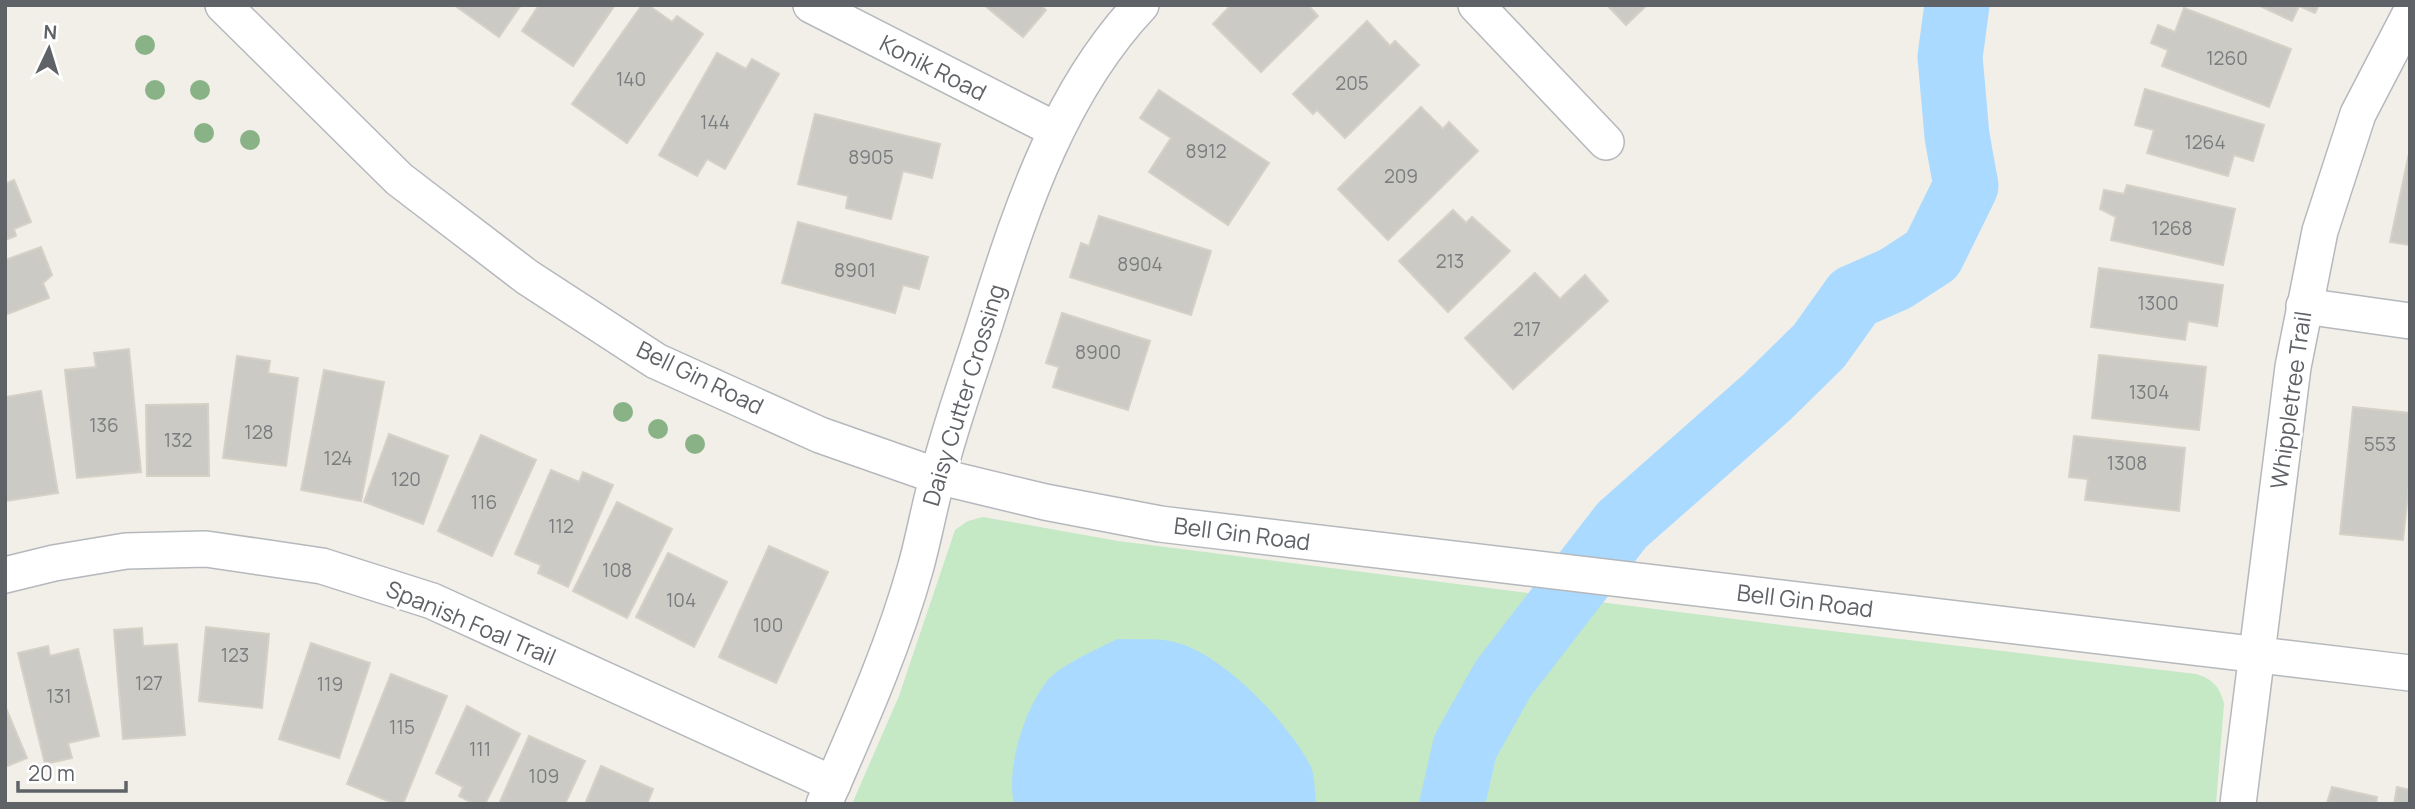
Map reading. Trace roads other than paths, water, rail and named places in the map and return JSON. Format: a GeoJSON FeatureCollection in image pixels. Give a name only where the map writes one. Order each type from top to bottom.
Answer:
{"type":"FeatureCollection","features":[{"type":"Feature","properties":{"kind":"street","name":"Bell Gin Road"},"geometry":{"type":"LineString","coordinates":[[223,5],[398,179],[527,276],[656,360],[820,435],[937,476],[1045,502],[1160,524],[2410,673]]}},
{"type":"Feature","properties":{"kind":"street","name":"Konik Road"},"geometry":{"type":"LineString","coordinates":[[811,5],[1056,131]]}},
{"type":"Feature","properties":{"kind":"street","name":"Daisy Cutter Crossing"},"geometry":{"type":"LineString","coordinates":[[828,794],[873,693],[915,568],[937,476],[1011,242],[1056,131],[1090,73],[1141,5]]}},
{"type":"Feature","properties":{"kind":"street"},"geometry":{"type":"LineString","coordinates":[[1476,5],[1606,142]]}},
{"type":"Feature","properties":{"kind":"street","name":"Whippletree Trail"},"geometry":{"type":"LineString","coordinates":[[2238,804],[2259,655],[2293,367],[2319,231],[2358,114],[2410,14]]}},
{"type":"Feature","properties":{"kind":"street"},"geometry":{"type":"LineString","coordinates":[[2304,306],[2410,321]]}},
{"type":"Feature","properties":{"kind":"street","name":"Spanish Foal Trail"},"geometry":{"type":"LineString","coordinates":[[5,575],[54,563],[140,551],[206,549],[322,566],[432,601],[828,794]]}},
{"type":"Feature","properties":{"kind":"water"},"geometry":{"type":"Polygon","coordinates":[[[1117,639],[1170,641],[1190,647],[1231,673],[1270,710],[1301,749],[1311,767],[1316,804],[1014,804],[1012,790],[1015,757],[1024,723],[1039,693],[1047,681],[1061,669],[1117,639]]]}},
{"type":"Feature","properties":{"kind":"waterway"},"geometry":{"type":"LineString","coordinates":[[1452,804],[1465,747],[1503,679],[1622,525],[1767,397],[1819,346],[1854,297],[1895,279],[1932,255],[1966,186],[1957,136],[1950,57],[1957,5]]}}]}
